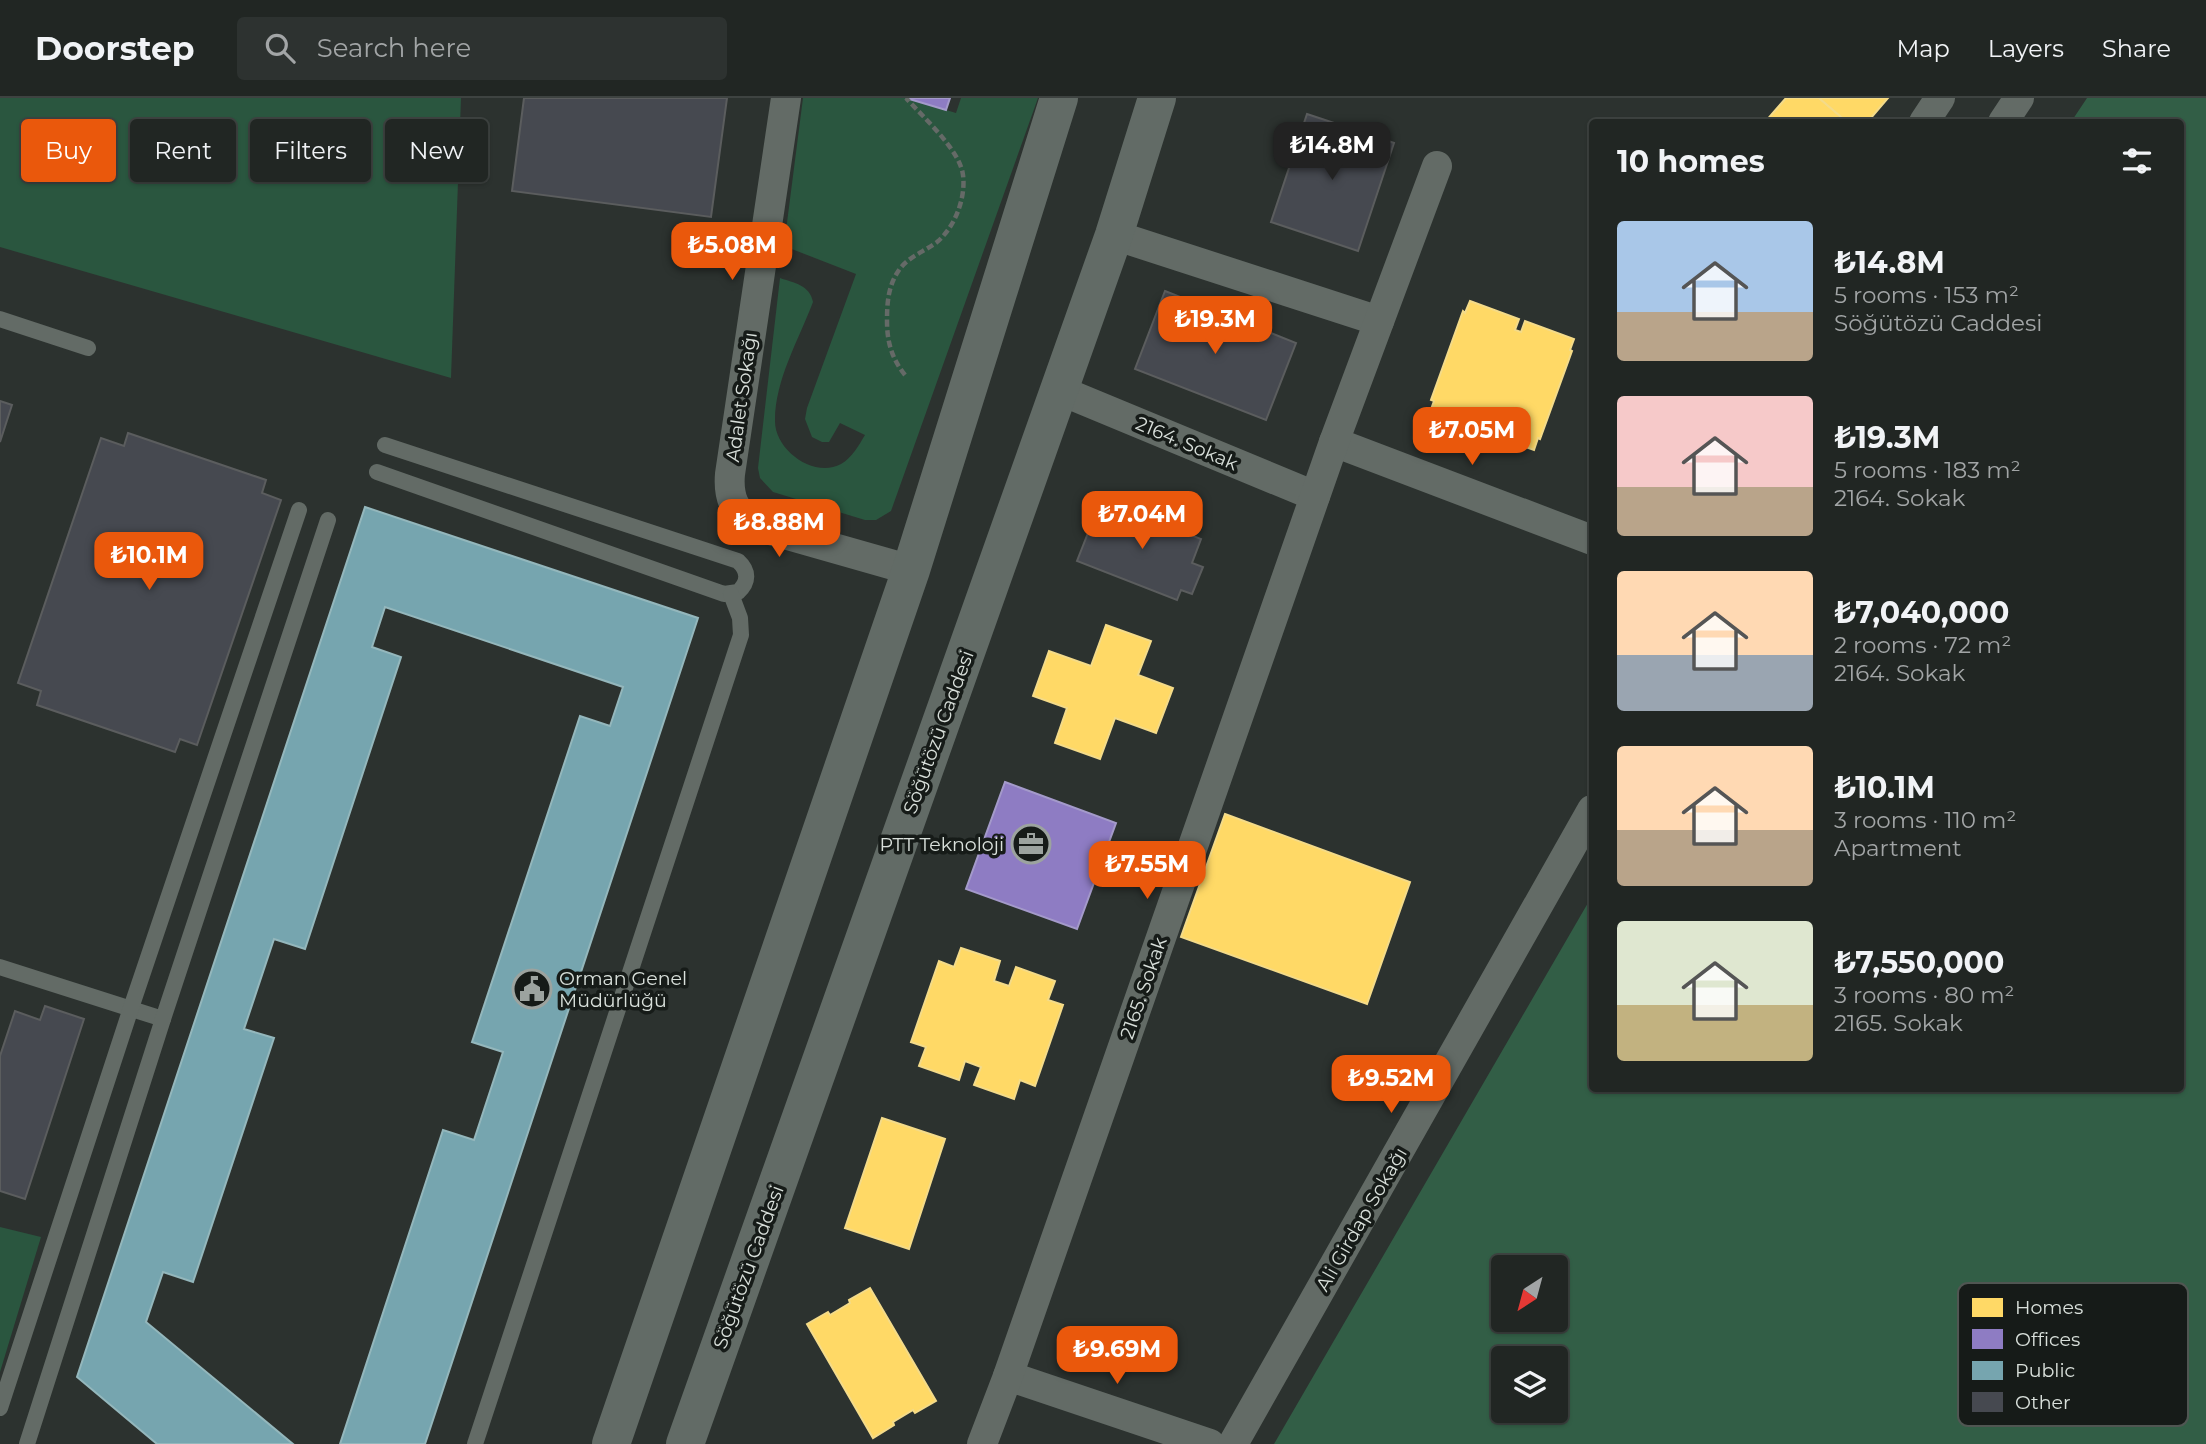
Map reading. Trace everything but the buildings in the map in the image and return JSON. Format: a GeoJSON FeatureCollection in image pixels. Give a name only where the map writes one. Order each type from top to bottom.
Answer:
{"type":"FeatureCollection","features":[{"type":"Feature","properties":{"kind":"main road"},"geometry":{"type":"LineString","coordinates":[[611,1444],[911,570],[1059,98]]}},
{"type":"Feature","properties":{"kind":"main road","name":"Söğütözü Caddesi"},"geometry":{"type":"LineString","coordinates":[[685,1444],[1114,235],[1157,98]]}},
{"type":"Feature","properties":{"kind":"street","name":"Adalet Sokağı"},"geometry":{"type":"LineString","coordinates":[[786,98],[732,460],[730,494],[737,511],[753,524],[911,570]]}},
{"type":"Feature","properties":{"kind":"street"},"geometry":{"type":"LineString","coordinates":[[1926,119],[1940,98]]}},
{"type":"Feature","properties":{"kind":"street"},"geometry":{"type":"LineString","coordinates":[[2005,119],[2019,98]]}},
{"type":"Feature","properties":{"kind":"street","name":"2165. Sokak"},"geometry":{"type":"LineString","coordinates":[[982,1444],[1334,442],[1437,166]]}},
{"type":"Feature","properties":{"kind":"street"},"geometry":{"type":"LineString","coordinates":[[1114,235],[1379,320]]}},
{"type":"Feature","properties":{"kind":"street","name":"2164. Sokak"},"geometry":{"type":"LineString","coordinates":[[1059,390],[1315,496]]}},
{"type":"Feature","properties":{"kind":"street"},"geometry":{"type":"LineString","coordinates":[[1334,442],[1589,539]]}},
{"type":"Feature","properties":{"kind":"street","name":"Ali Girdap Sokağı"},"geometry":{"type":"LineString","coordinates":[[1233,1444],[1589,815]]}},
{"type":"Feature","properties":{"kind":"street"},"geometry":{"type":"LineString","coordinates":[[1008,1376],[1210,1444]]}},
{"type":"Feature","properties":{"kind":"lane"},"geometry":{"type":"LineString","coordinates":[[0,319],[88,348]]}},
{"type":"Feature","properties":{"kind":"lane"},"geometry":{"type":"LineString","coordinates":[[377,472],[711,589],[731,594],[738,592],[746,581],[747,573],[738,561],[385,445]]}},
{"type":"Feature","properties":{"kind":"lane"},"geometry":{"type":"LineString","coordinates":[[0,1408],[299,509]]}},
{"type":"Feature","properties":{"kind":"lane"},"geometry":{"type":"LineString","coordinates":[[27,1444],[163,1019],[328,520]]}},
{"type":"Feature","properties":{"kind":"lane"},"geometry":{"type":"LineString","coordinates":[[475,1444],[741,635],[740,618],[731,594]]}},
{"type":"Feature","properties":{"kind":"lane"},"geometry":{"type":"LineString","coordinates":[[0,967],[163,1019]]}},
{"type":"Feature","properties":{"kind":"path"},"geometry":{"type":"LineString","coordinates":[[905,375],[891,352],[887,335],[889,290],[894,277],[907,260],[938,241],[953,222],[962,197],[963,174],[950,149],[906,98]]}},
{"type":"Feature","properties":{"kind":"green space"},"geometry":{"type":"Polygon","coordinates":[[[0,98],[461,98],[460,119],[385,119],[385,182],[458,182],[451,378],[0,247],[0,98]]]}},
{"type":"Feature","properties":{"kind":"green space"},"geometry":{"type":"Polygon","coordinates":[[[803,98],[906,98],[956,113],[961,98],[1038,98],[891,511],[876,520],[865,520],[773,492],[760,478],[758,468],[780,278],[805,288],[813,302],[779,390],[775,420],[781,442],[788,451],[808,465],[830,468],[849,458],[865,435],[840,423],[829,442],[822,442],[812,437],[805,419],[856,274],[784,246],[803,98]]]}},
{"type":"Feature","properties":{"kind":"green space"},"geometry":{"type":"Polygon","coordinates":[[[2087,98],[2206,98],[2206,1444],[1274,1444],[1589,901],[1589,1092],[2184,1092],[2184,119],[2073,119],[2087,98]]]}},
{"type":"Feature","properties":{"kind":"green space"},"geometry":{"type":"Polygon","coordinates":[[[0,1227],[41,1237],[0,1372],[0,1227]]]}},
{"type":"Feature","properties":{"kind":"place","name":"PTT Teknoloji"},"geometry":{"type":"Point","coordinates":[1031,844]}},
{"type":"Feature","properties":{"kind":"place","name":"Orman Genel Müdürlüğü"},"geometry":{"type":"Point","coordinates":[532,989]}}]}
